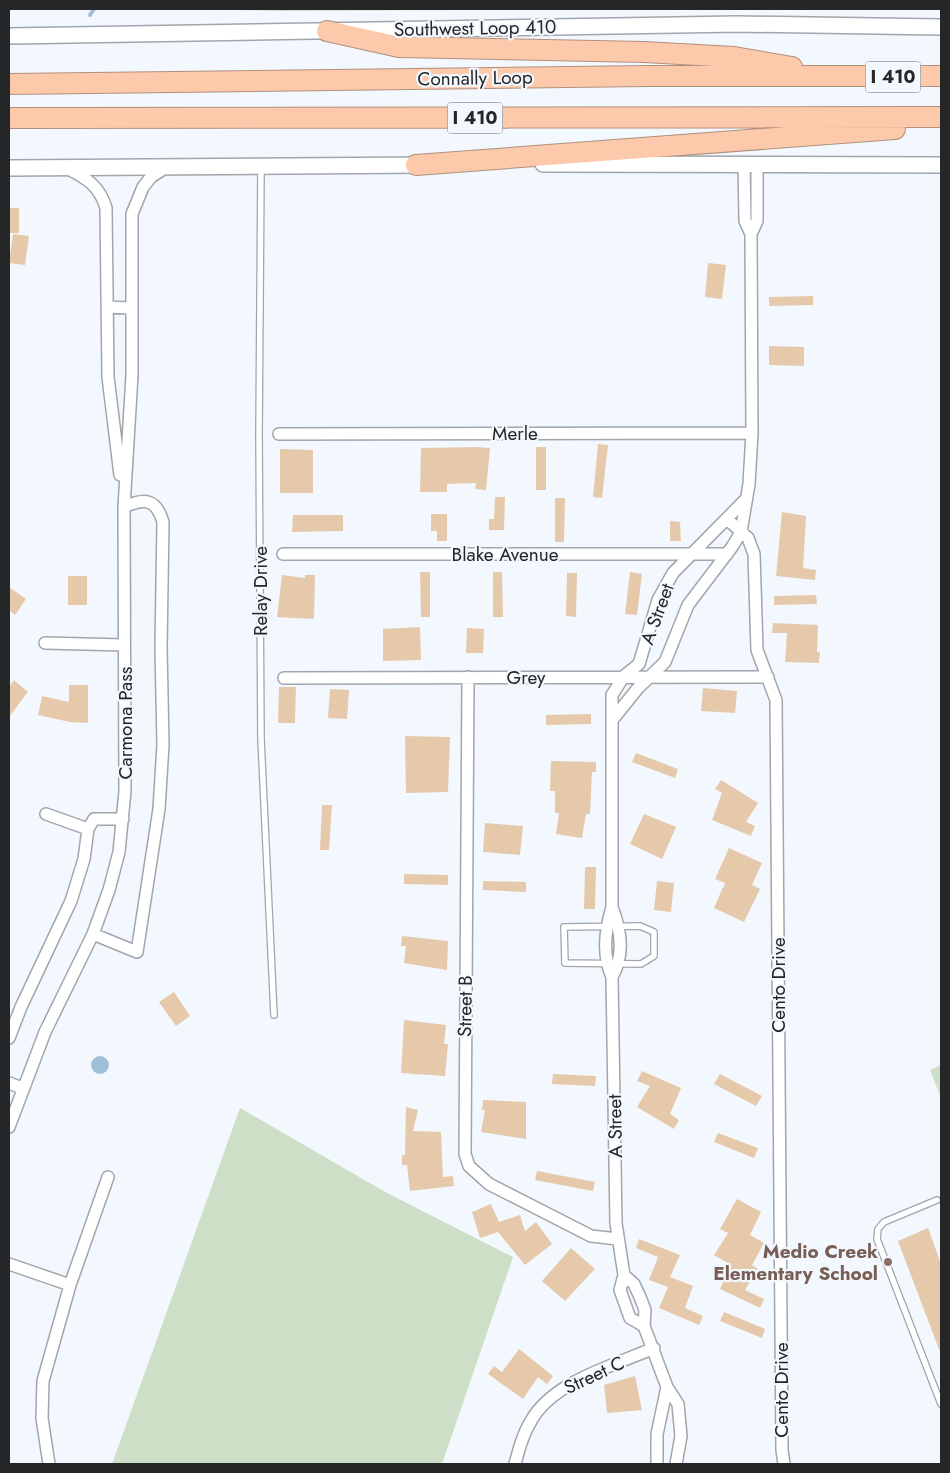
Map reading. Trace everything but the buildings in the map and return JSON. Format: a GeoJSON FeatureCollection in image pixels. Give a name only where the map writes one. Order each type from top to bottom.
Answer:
{"type":"FeatureCollection","features":[{"type":"Feature","properties":{"kind":"highway"},"geometry":{"type":"LineString","coordinates":[[327,31],[399,47],[644,52],[734,57],[846,77]]}},
{"type":"Feature","properties":{"kind":"highway","name":"Connally Loop"},"geometry":{"type":"LineString","coordinates":[[9,84],[648,76],[941,76]]}},
{"type":"Feature","properties":{"kind":"highway","name":"Connally Loop"},"geometry":{"type":"LineString","coordinates":[[9,118],[941,117]]}},
{"type":"Feature","properties":{"kind":"highway"},"geometry":{"type":"LineString","coordinates":[[416,165],[923,127],[941,124]]}},
{"type":"Feature","properties":{"kind":"main road","name":"Southwest Loop 410"},"geometry":{"type":"LineString","coordinates":[[9,36],[737,24],[941,27]]}},
{"type":"Feature","properties":{"kind":"main road"},"geometry":{"type":"LineString","coordinates":[[9,168],[416,165],[941,165]]}},
{"type":"Feature","properties":{"kind":"street","name":"A Street"},"geometry":{"type":"LineString","coordinates":[[613,719],[638,688],[665,662],[688,606],[741,532],[752,433],[751,234],[745,221],[750,164]]}},
{"type":"Feature","properties":{"kind":"street","name":"Carmona Pass"},"geometry":{"type":"LineString","coordinates":[[9,1127],[22,1088],[45,1032],[92,934],[109,890],[119,852],[123,818],[124,507],[132,375],[132,214],[143,187],[151,177],[168,166]]}},
{"type":"Feature","properties":{"kind":"street","name":"Carmona Pass"},"geometry":{"type":"LineString","coordinates":[[68,169],[91,182],[103,196],[106,208],[108,377],[124,507]]}},
{"type":"Feature","properties":{"kind":"street"},"geometry":{"type":"LineString","coordinates":[[107,307],[131,308]]}},
{"type":"Feature","properties":{"kind":"street","name":"Merle"},"geometry":{"type":"LineString","coordinates":[[279,434],[752,433]]}},
{"type":"Feature","properties":{"kind":"street","name":"A Street"},"geometry":{"type":"LineString","coordinates":[[644,1326],[630,1318],[620,1290],[624,1275],[618,1239],[612,977],[606,963],[606,926],[612,907],[612,695],[624,676],[639,664],[665,585],[673,573],[746,499]]}},
{"type":"Feature","properties":{"kind":"street"},"geometry":{"type":"LineString","coordinates":[[92,934],[137,952],[159,809],[163,744],[161,647],[163,522],[160,511],[149,502],[134,502],[124,507]]}},
{"type":"Feature","properties":{"kind":"street","name":"Cento Drive"},"geometry":{"type":"LineString","coordinates":[[727,519],[748,538],[754,554],[757,650],[776,700],[781,1430],[784,1464]]}},
{"type":"Feature","properties":{"kind":"street","name":"Blake Avenue"},"geometry":{"type":"LineString","coordinates":[[282,554],[727,554]]}},
{"type":"Feature","properties":{"kind":"street"},"geometry":{"type":"LineString","coordinates":[[45,643],[124,645]]}},
{"type":"Feature","properties":{"kind":"street","name":"Street B"},"geometry":{"type":"LineString","coordinates":[[468,677],[465,1154],[470,1166],[489,1184],[591,1236],[618,1239]]}},
{"type":"Feature","properties":{"kind":"street","name":"Grey"},"geometry":{"type":"LineString","coordinates":[[284,678],[768,677]]}},
{"type":"Feature","properties":{"kind":"street"},"geometry":{"type":"LineString","coordinates":[[46,814],[88,830]]}},
{"type":"Feature","properties":{"kind":"street"},"geometry":{"type":"LineString","coordinates":[[9,1038],[21,1007],[71,901],[84,859],[88,830],[94,819],[123,818]]}},
{"type":"Feature","properties":{"kind":"street","name":"A Street"},"geometry":{"type":"LineString","coordinates":[[612,907],[619,926],[620,964]]}},
{"type":"Feature","properties":{"kind":"street"},"geometry":{"type":"LineString","coordinates":[[612,977],[620,964]]}},
{"type":"Feature","properties":{"kind":"street"},"geometry":{"type":"LineString","coordinates":[[9,1083],[22,1088]]}},
{"type":"Feature","properties":{"kind":"street"},"geometry":{"type":"LineString","coordinates":[[49,1464],[42,1418],[43,1381],[70,1285],[108,1177]]}},
{"type":"Feature","properties":{"kind":"street"},"geometry":{"type":"LineString","coordinates":[[9,1264],[70,1285]]}},
{"type":"Feature","properties":{"kind":"street","name":"A Street"},"geometry":{"type":"LineString","coordinates":[[624,1275],[634,1284],[640,1297],[645,1310],[644,1326],[654,1348],[667,1387],[678,1404],[680,1436],[676,1464]]}},
{"type":"Feature","properties":{"kind":"street","name":"Street C"},"geometry":{"type":"LineString","coordinates":[[515,1464],[524,1434],[531,1420],[554,1394],[568,1385],[654,1348]]}},
{"type":"Feature","properties":{"kind":"street"},"geometry":{"type":"LineString","coordinates":[[657,1464],[657,1434],[667,1387]]}},
{"type":"Feature","properties":{"kind":"lane","name":"Relay Drive"},"geometry":{"type":"LineString","coordinates":[[261,166],[259,435],[261,739],[274,1015]]}},
{"type":"Feature","properties":{"kind":"lane"},"geometry":{"type":"LineString","coordinates":[[564,926],[619,926],[640,926],[654,932],[654,956],[641,964],[565,963],[564,926]]}},
{"type":"Feature","properties":{"kind":"lane"},"geometry":{"type":"LineString","coordinates":[[937,1200],[884,1222],[878,1229],[877,1238],[941,1404]]}},
{"type":"Feature","properties":{"kind":"green space"},"geometry":{"type":"Polygon","coordinates":[[[204,9],[647,9],[279,11],[204,9]]]}},
{"type":"Feature","properties":{"kind":"green space"},"geometry":{"type":"Polygon","coordinates":[[[941,1065],[941,1098],[930,1070],[941,1065]]]}},
{"type":"Feature","properties":{"kind":"green space"},"geometry":{"type":"Polygon","coordinates":[[[240,1108],[387,1193],[513,1257],[442,1464],[112,1464],[240,1108]]]}},
{"type":"Feature","properties":{"kind":"water"},"geometry":{"type":"Polygon","coordinates":[[[100,1056],[106,1059],[109,1065],[106,1071],[100,1074],[94,1071],[91,1065],[94,1059],[100,1056]]]}},
{"type":"Feature","properties":{"kind":"waterway"},"geometry":{"type":"LineString","coordinates":[[90,15],[94,9]]}},
{"type":"Feature","properties":{"kind":"place","name":"Medio Creek Elementary School"},"geometry":{"type":"Point","coordinates":[888,1262]}}]}
